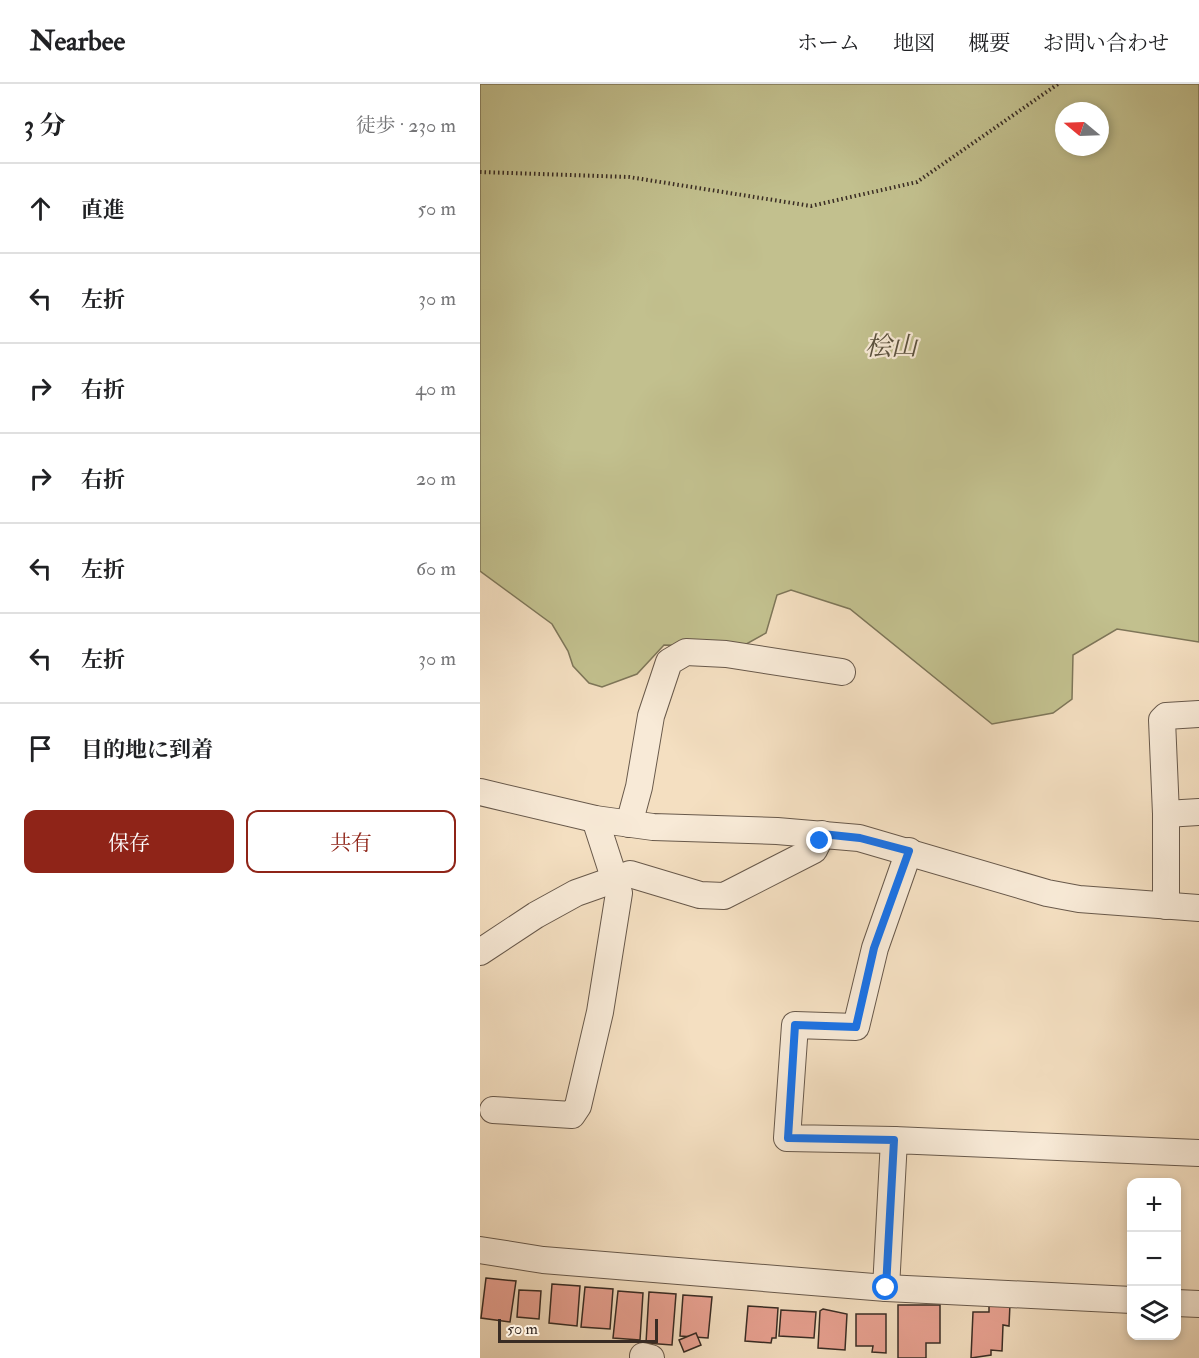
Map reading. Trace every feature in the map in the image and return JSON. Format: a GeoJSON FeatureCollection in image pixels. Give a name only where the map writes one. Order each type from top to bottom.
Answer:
{"type":"FeatureCollection","features":[{"type":"Feature","properties":{"kind":"street"},"geometry":{"type":"LineString","coordinates":[[629,824],[639,787],[651,716],[669,662],[686,652],[726,654],[842,672]]}},
{"type":"Feature","properties":{"kind":"street"},"geometry":{"type":"LineString","coordinates":[[1166,906],[1166,814],[1162,720],[1166,716],[1199,714]]}},
{"type":"Feature","properties":{"kind":"street"},"geometry":{"type":"LineString","coordinates":[[480,792],[595,819],[653,827],[822,834],[860,838],[1047,893],[1078,899],[1199,908]]}},
{"type":"Feature","properties":{"kind":"street"},"geometry":{"type":"LineString","coordinates":[[1166,814],[1199,812]]}},
{"type":"Feature","properties":{"kind":"street"},"geometry":{"type":"LineString","coordinates":[[493,1110],[572,1115],[578,1106],[600,1012],[619,893],[595,819]]}},
{"type":"Feature","properties":{"kind":"street"},"geometry":{"type":"LineString","coordinates":[[480,952],[536,915],[576,893],[615,878],[638,874],[700,895],[724,896],[814,850],[822,834]]}},
{"type":"Feature","properties":{"kind":"street"},"geometry":{"type":"LineString","coordinates":[[909,851],[874,948],[856,1027],[795,1025],[788,1138],[894,1140],[1199,1153]]}},
{"type":"Feature","properties":{"kind":"street"},"geometry":{"type":"LineString","coordinates":[[886,1288],[894,1140]]}},
{"type":"Feature","properties":{"kind":"street"},"geometry":{"type":"LineString","coordinates":[[480,1250],[543,1260],[886,1288],[1127,1300]]}},
{"type":"Feature","properties":{"kind":"street"},"geometry":{"type":"LineString","coordinates":[[1181,1303],[1199,1304]]}},
{"type":"Feature","properties":{"kind":"path"},"geometry":{"type":"LineString","coordinates":[[480,172],[629,177],[811,206],[917,182],[1058,84]]}},
{"type":"Feature","properties":{"kind":"green space","name":"桧山"},"geometry":{"type":"Polygon","coordinates":[[[480,84],[1199,84],[1199,642],[1117,629],[1073,655],[1072,699],[1053,713],[992,724],[850,609],[791,590],[777,595],[766,633],[741,647],[664,645],[637,674],[602,687],[589,683],[573,666],[568,651],[552,624],[480,571],[480,84]]]}},
{"type":"Feature","properties":{"kind":"building"},"geometry":{"type":"Polygon","coordinates":[[[486,1278],[516,1281],[510,1322],[481,1318],[486,1278]]]}},
{"type":"Feature","properties":{"kind":"building"},"geometry":{"type":"Polygon","coordinates":[[[552,1284],[580,1286],[577,1326],[549,1323],[552,1284]]]}},
{"type":"Feature","properties":{"kind":"building"},"geometry":{"type":"Polygon","coordinates":[[[585,1287],[613,1289],[610,1329],[581,1327],[585,1287]]]}},
{"type":"Feature","properties":{"kind":"building"},"geometry":{"type":"Polygon","coordinates":[[[519,1290],[541,1291],[539,1319],[517,1317],[519,1290]]]}},
{"type":"Feature","properties":{"kind":"building"},"geometry":{"type":"Polygon","coordinates":[[[618,1291],[643,1293],[640,1340],[613,1338],[618,1291]]]}},
{"type":"Feature","properties":{"kind":"building"},"geometry":{"type":"Polygon","coordinates":[[[649,1292],[676,1294],[672,1345],[646,1343],[649,1292]]]}},
{"type":"Feature","properties":{"kind":"building"},"geometry":{"type":"Polygon","coordinates":[[[683,1295],[712,1297],[708,1338],[680,1336],[683,1295]]]}},
{"type":"Feature","properties":{"kind":"building"},"geometry":{"type":"Polygon","coordinates":[[[989,1304],[1010,1304],[1009,1326],[1003,1325],[1002,1351],[991,1350],[991,1355],[971,1358],[973,1312],[989,1312],[989,1304]]]}},
{"type":"Feature","properties":{"kind":"building"},"geometry":{"type":"Polygon","coordinates":[[[898,1305],[940,1305],[940,1343],[926,1343],[926,1358],[898,1358],[898,1305]]]}},
{"type":"Feature","properties":{"kind":"building"},"geometry":{"type":"Polygon","coordinates":[[[748,1306],[778,1308],[776,1338],[772,1338],[771,1343],[745,1341],[748,1306]]]}},
{"type":"Feature","properties":{"kind":"building"},"geometry":{"type":"Polygon","coordinates":[[[823,1309],[847,1314],[845,1350],[818,1348],[820,1311],[823,1309]]]}},
{"type":"Feature","properties":{"kind":"building"},"geometry":{"type":"Polygon","coordinates":[[[781,1310],[816,1312],[814,1338],[779,1336],[781,1310]]]}},
{"type":"Feature","properties":{"kind":"building"},"geometry":{"type":"Polygon","coordinates":[[[856,1314],[886,1314],[886,1353],[872,1352],[873,1346],[856,1346],[856,1314]]]}},
{"type":"Feature","properties":{"kind":"building"},"geometry":{"type":"Polygon","coordinates":[[[696,1333],[701,1345],[684,1352],[679,1340],[696,1333]]]}},
{"type":"Feature","properties":{"kind":"route"},"geometry":{"type":"LineString","coordinates":[[820,841],[822,834],[860,838],[909,851],[874,948],[856,1027],[795,1025],[788,1138],[894,1140],[886,1288]]}}]}
